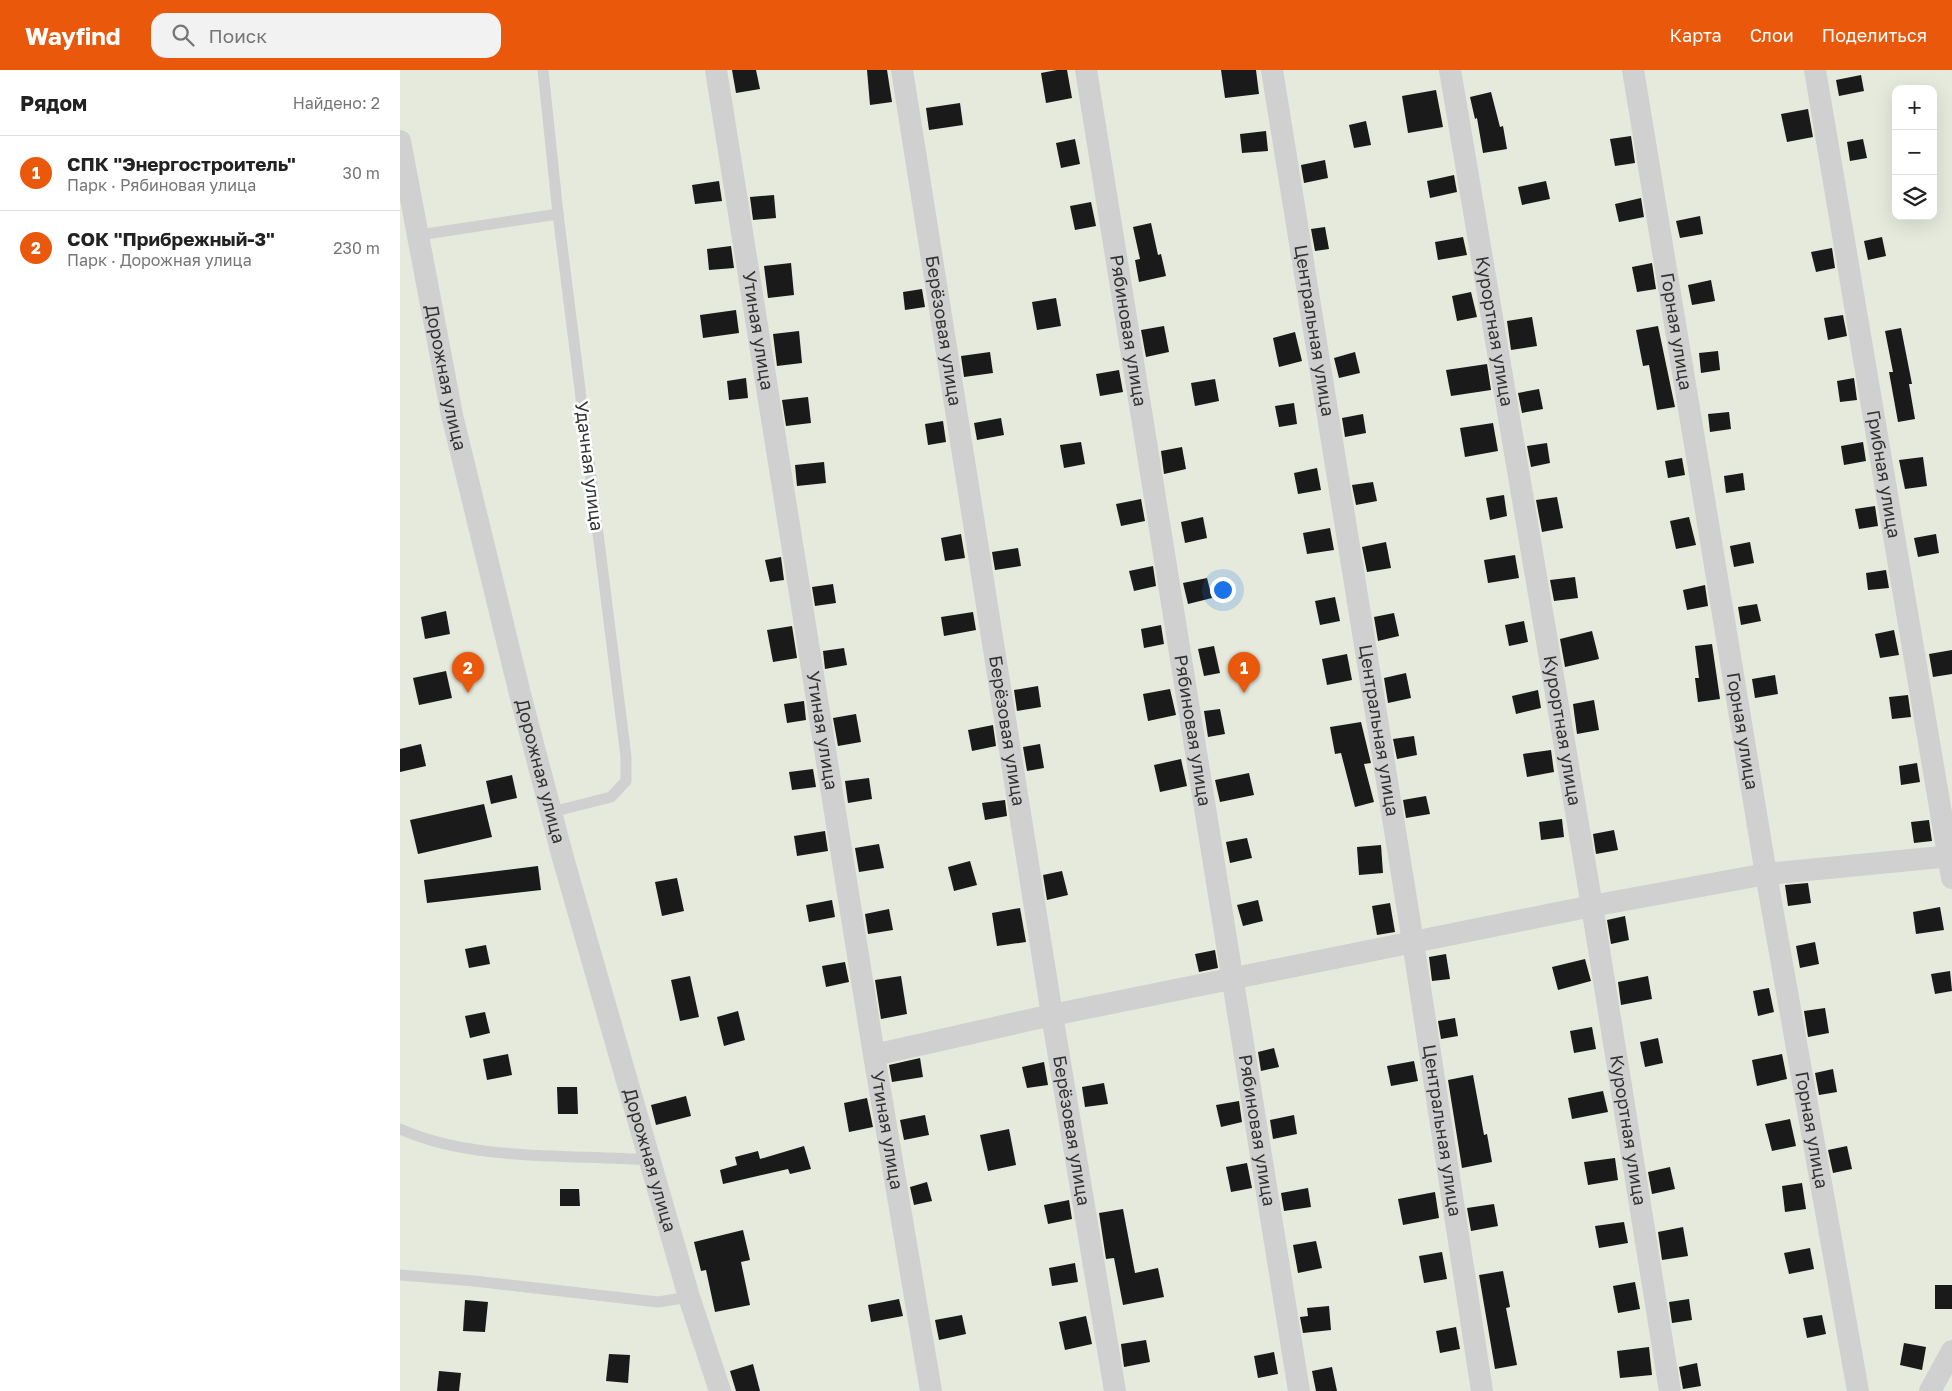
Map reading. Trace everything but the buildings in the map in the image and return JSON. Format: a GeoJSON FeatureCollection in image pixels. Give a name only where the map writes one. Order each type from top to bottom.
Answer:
{"type":"FeatureCollection","features":[{"type":"Feature","properties":{"kind":"street","name":"Утиная улица"},"geometry":{"type":"LineString","coordinates":[[716,70],[874,1055],[931,1391]]}},
{"type":"Feature","properties":{"kind":"street","name":"Берёзовая улица"},"geometry":{"type":"LineString","coordinates":[[902,70],[1052,1015],[1115,1391]]}},
{"type":"Feature","properties":{"kind":"street","name":"Рябиновая улица"},"geometry":{"type":"LineString","coordinates":[[1086,70],[1299,1391]]}},
{"type":"Feature","properties":{"kind":"street","name":"Центральная улица"},"geometry":{"type":"LineString","coordinates":[[1272,70],[1413,942],[1482,1391]]}},
{"type":"Feature","properties":{"kind":"street","name":"Курортная улица"},"geometry":{"type":"LineString","coordinates":[[1450,70],[1592,906],[1670,1391]]}},
{"type":"Feature","properties":{"kind":"street","name":"Горная улица"},"geometry":{"type":"LineString","coordinates":[[1633,70],[1766,874],[1858,1391]]}},
{"type":"Feature","properties":{"kind":"street","name":"Грибная улица"},"geometry":{"type":"LineString","coordinates":[[1815,70],[1950,864]]}},
{"type":"Feature","properties":{"kind":"street","name":"Дорожная улица"},"geometry":{"type":"LineString","coordinates":[[400,141],[452,414],[518,685],[565,867],[689,1297],[720,1391]]}},
{"type":"Feature","properties":{"kind":"street"},"geometry":{"type":"LineString","coordinates":[[874,1055],[1052,1015],[1231,978],[1592,906],[1766,874],[1950,864]]}},
{"type":"Feature","properties":{"kind":"street"},"geometry":{"type":"LineString","coordinates":[[1930,1391],[1952,1351]]}},
{"type":"Feature","properties":{"kind":"lane","name":"Удачная улица"},"geometry":{"type":"LineString","coordinates":[[543,70],[558,214],[626,765],[626,781],[611,797],[552,812]]}},
{"type":"Feature","properties":{"kind":"lane"},"geometry":{"type":"LineString","coordinates":[[419,235],[558,214]]}},
{"type":"Feature","properties":{"kind":"lane"},"geometry":{"type":"LineString","coordinates":[[400,1129],[423,1139],[470,1150],[650,1160]]}},
{"type":"Feature","properties":{"kind":"lane"},"geometry":{"type":"LineString","coordinates":[[400,1275],[474,1281],[658,1302],[689,1297]]}},
{"type":"Feature","properties":{"kind":"shaded area"},"geometry":{"type":"Polygon","coordinates":[[[400,70],[1952,70],[1952,1391],[400,1391],[400,70]]]}},
{"type":"Feature","properties":{"kind":"place","name":"СОК \"Прибрежный-3\""},"geometry":{"type":"Point","coordinates":[468,693]}},
{"type":"Feature","properties":{"kind":"place","name":"СПК \"Энергостроитель\""},"geometry":{"type":"Point","coordinates":[1244,693]}}]}
